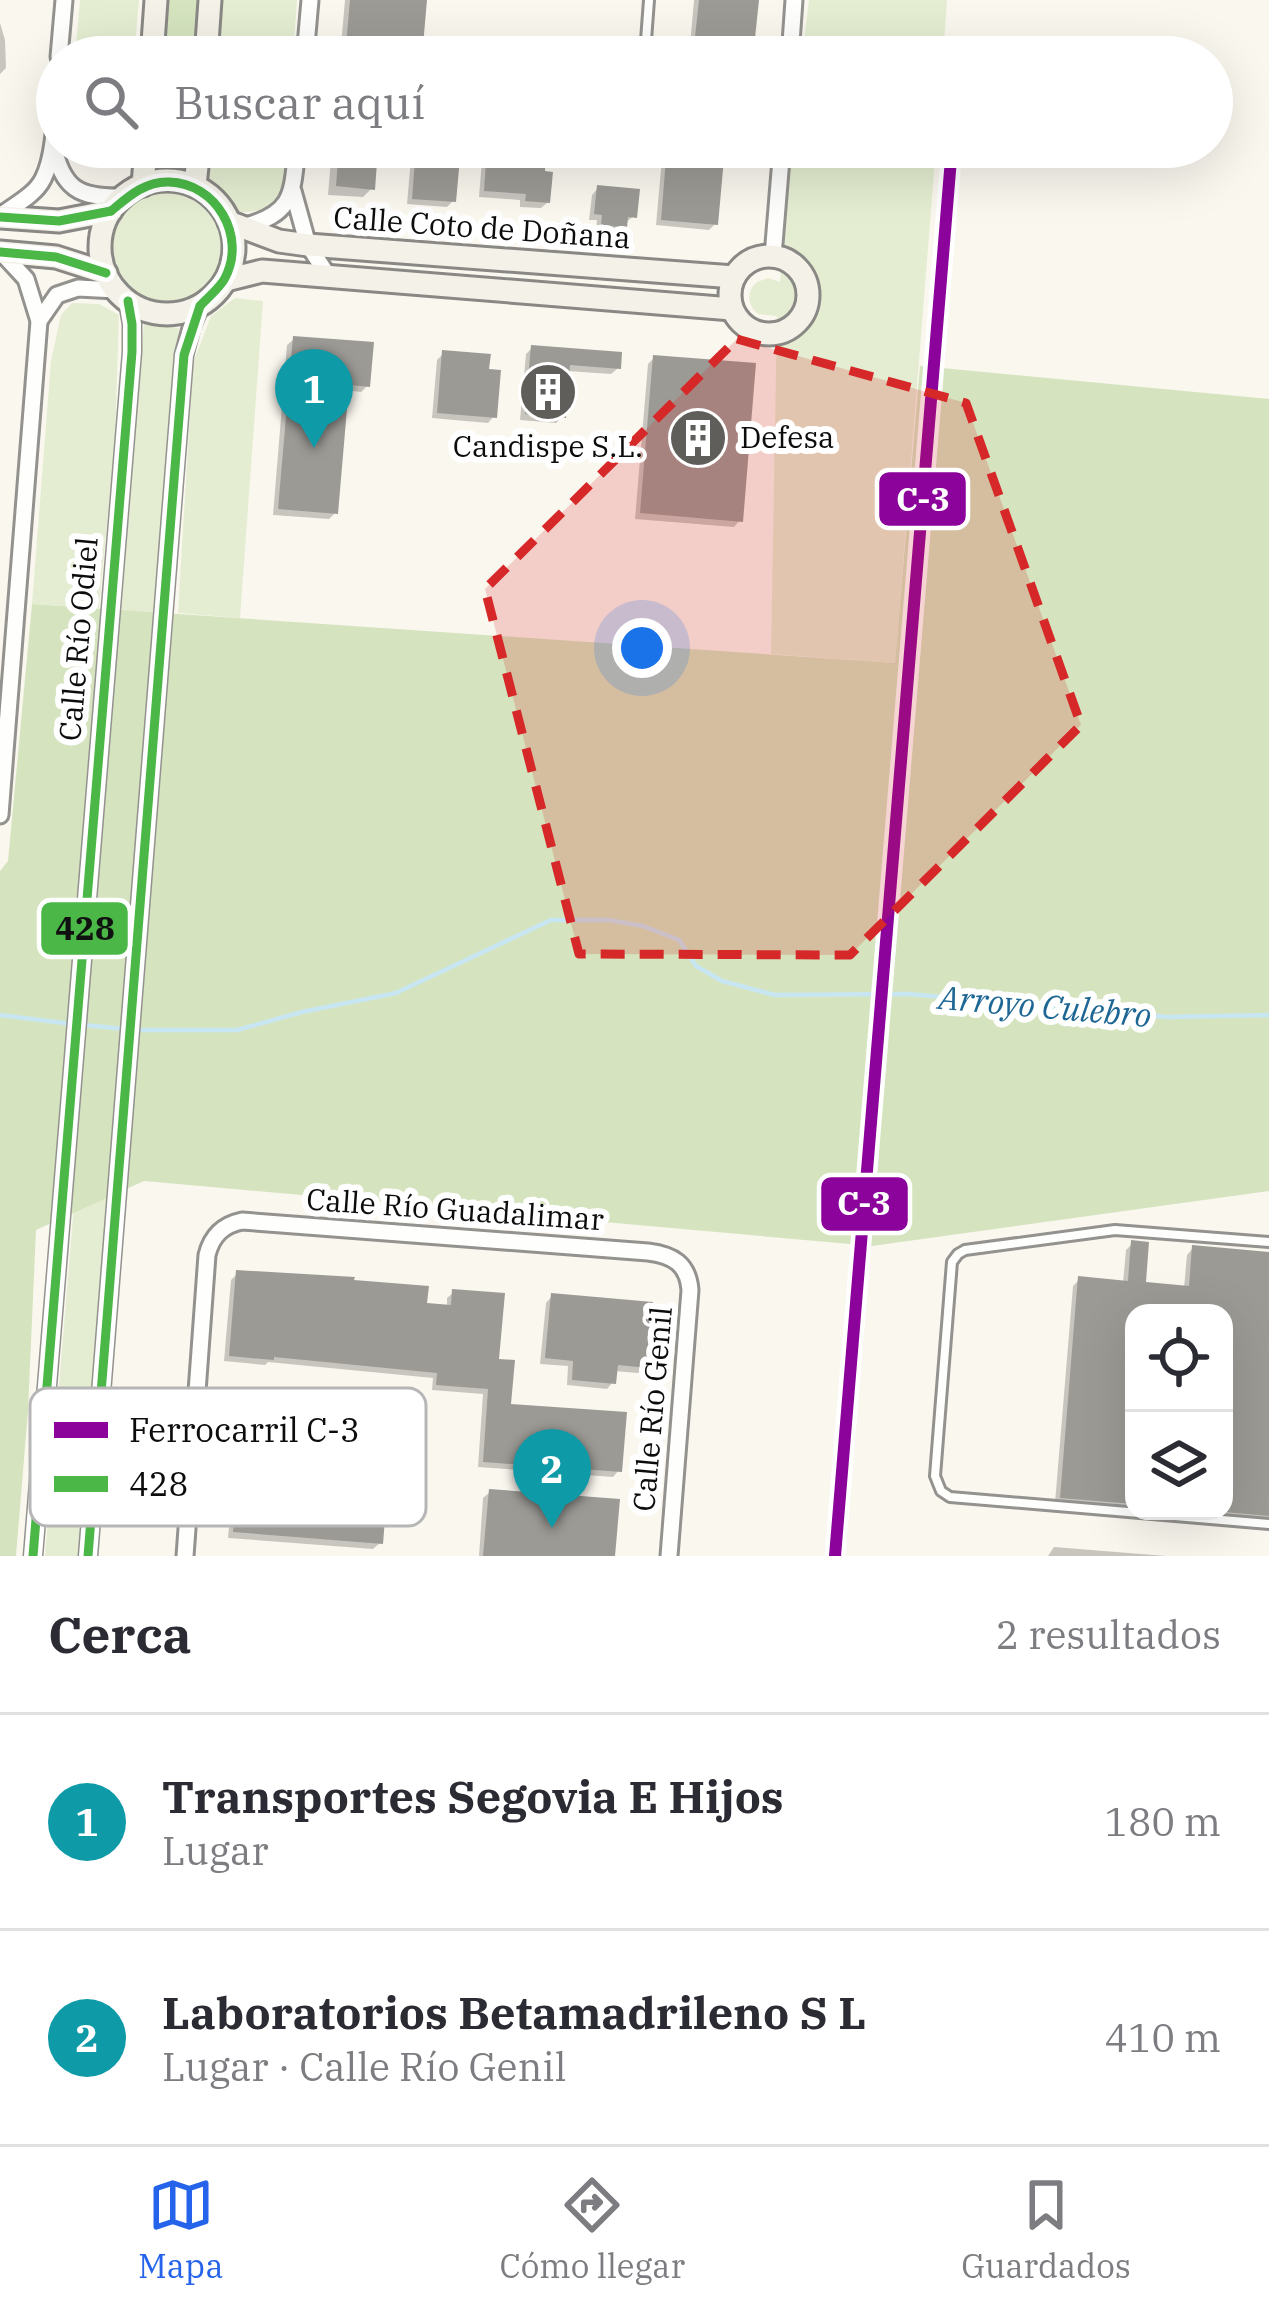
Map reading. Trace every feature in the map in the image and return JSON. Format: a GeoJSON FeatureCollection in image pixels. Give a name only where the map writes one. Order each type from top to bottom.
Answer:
{"type":"FeatureCollection","features":[{"type":"Feature","properties":{"kind":"street"},"geometry":{"type":"LineString","coordinates":[[61,36],[64,0]]}},
{"type":"Feature","properties":{"kind":"street"},"geometry":{"type":"LineString","coordinates":[[153,36],[156,0]]}},
{"type":"Feature","properties":{"kind":"street"},"geometry":{"type":"LineString","coordinates":[[207,36],[210,0]]}},
{"type":"Feature","properties":{"kind":"street"},"geometry":{"type":"LineString","coordinates":[[307,36],[310,0]]}},
{"type":"Feature","properties":{"kind":"street"},"geometry":{"type":"LineString","coordinates":[[791,36],[794,0]]}},
{"type":"Feature","properties":{"kind":"street"},"geometry":{"type":"LineString","coordinates":[[0,216],[30,195],[46,168]]}},
{"type":"Feature","properties":{"kind":"street"},"geometry":{"type":"LineString","coordinates":[[59,168],[65,181],[81,193],[117,204]]}},
{"type":"Feature","properties":{"kind":"street"},"geometry":{"type":"LineString","coordinates":[[143,185],[144,168]]}},
{"type":"Feature","properties":{"kind":"street"},"geometry":{"type":"LineString","coordinates":[[195,186],[197,168]]}},
{"type":"Feature","properties":{"kind":"street"},"geometry":{"type":"LineString","coordinates":[[295,168],[293,191],[308,245],[329,277]]}},
{"type":"Feature","properties":{"kind":"street"},"geometry":{"type":"LineString","coordinates":[[773,256],[780,168]]}},
{"type":"Feature","properties":{"kind":"street"},"geometry":{"type":"LineString","coordinates":[[0,216],[59,220],[117,204],[143,185],[178,181],[216,201],[236,224],[235,252],[226,280],[200,306],[182,313],[144,310],[116,288],[56,257],[0,252]]}},
{"type":"Feature","properties":{"kind":"street"},"geometry":{"type":"LineString","coordinates":[[236,224],[265,221],[284,209],[293,191]]}},
{"type":"Feature","properties":{"kind":"street"},"geometry":{"type":"LineString","coordinates":[[116,288],[101,257],[101,241],[117,204]]}},
{"type":"Feature","properties":{"kind":"street","name":"Calle Coto de Doñana"},"geometry":{"type":"LineString","coordinates":[[236,224],[279,241],[308,245],[734,277]]}},
{"type":"Feature","properties":{"kind":"street"},"geometry":{"type":"LineString","coordinates":[[0,252],[26,279],[39,321],[0,815]]}},
{"type":"Feature","properties":{"kind":"street"},"geometry":{"type":"LineString","coordinates":[[773,256],[791,262],[805,279],[808,302],[797,322],[776,334],[762,334],[743,325],[729,298],[734,277],[748,262],[773,256]]}},
{"type":"Feature","properties":{"kind":"street","name":"Calle Coto de Doñana"},"geometry":{"type":"LineString","coordinates":[[226,280],[262,272],[732,309]]}},
{"type":"Feature","properties":{"kind":"street"},"geometry":{"type":"LineString","coordinates":[[39,321],[57,296],[78,288],[116,288]]}},
{"type":"Feature","properties":{"kind":"street","name":"Calle Río Odiel"},"geometry":{"type":"LineString","coordinates":[[47,1388],[132,352],[132,324],[116,288]]}},
{"type":"Feature","properties":{"kind":"street"},"geometry":{"type":"LineString","coordinates":[[102,1388],[184,355],[200,306]]}},
{"type":"Feature","properties":{"kind":"street","name":"Calle Río Guadalimar"},"geometry":{"type":"LineString","coordinates":[[197,1388],[207,1255],[220,1231],[242,1221],[648,1252],[674,1258],[684,1267]]}},
{"type":"Feature","properties":{"kind":"street","name":"Calle Río Genil"},"geometry":{"type":"LineString","coordinates":[[669,1556],[690,1291],[684,1267]]}},
{"type":"Feature","properties":{"kind":"street","name":"Calle Río Odiel"},"geometry":{"type":"LineString","coordinates":[[33,1556],[35,1526]]}},
{"type":"Feature","properties":{"kind":"street"},"geometry":{"type":"LineString","coordinates":[[88,1556],[90,1526]]}},
{"type":"Feature","properties":{"kind":"street","name":"Calle Río Guadalimar"},"geometry":{"type":"LineString","coordinates":[[185,1556],[187,1526]]}},
{"type":"Feature","properties":{"kind":"lane"},"geometry":{"type":"LineString","coordinates":[[646,36],[649,0]]}},
{"type":"Feature","properties":{"kind":"lane"},"geometry":{"type":"LineString","coordinates":[[1269,1242],[1115,1230],[958,1254],[952,1262],[935,1476],[941,1491],[950,1497],[1269,1524]]}},
{"type":"Feature","properties":{"kind":"highlighted area"},"geometry":{"type":"Polygon","coordinates":[[[737,339],[966,403],[1081,725],[850,955],[579,954],[485,589],[737,339]]]}},
{"type":"Feature","properties":{"kind":"green space"},"geometry":{"type":"Polygon","coordinates":[[[80,0],[139,0],[136,36],[77,36],[80,0]]]}},
{"type":"Feature","properties":{"kind":"green space"},"geometry":{"type":"Polygon","coordinates":[[[164,0],[201,0],[198,36],[161,36],[164,0]]]}},
{"type":"Feature","properties":{"kind":"green space"},"geometry":{"type":"Polygon","coordinates":[[[218,0],[297,0],[294,36],[215,36],[218,0]]]}},
{"type":"Feature","properties":{"kind":"green space"},"geometry":{"type":"Polygon","coordinates":[[[809,0],[947,0],[944,36],[805,36],[809,0]]]}},
{"type":"Feature","properties":{"kind":"green space"},"geometry":{"type":"Polygon","coordinates":[[[204,168],[286,168],[273,209],[239,213],[203,181],[204,168]]]}},
{"type":"Feature","properties":{"kind":"green space"},"geometry":{"type":"Polygon","coordinates":[[[789,168],[934,168],[895,663],[771,654],[777,316],[758,314],[749,298],[757,282],[768,278],[780,282],[789,168]]]}},
{"type":"Feature","properties":{"kind":"green space"},"geometry":{"type":"Polygon","coordinates":[[[167,193],[205,209],[221,247],[205,285],[167,301],[129,285],[113,247],[129,209],[167,193]]]}},
{"type":"Feature","properties":{"kind":"green space"},"geometry":{"type":"Polygon","coordinates":[[[235,298],[263,301],[240,618],[178,613],[193,363],[211,316],[235,298]]]}},
{"type":"Feature","properties":{"kind":"green space"},"geometry":{"type":"Polygon","coordinates":[[[72,303],[99,304],[119,315],[115,439],[99,608],[32,604],[51,361],[61,315],[72,303]]]}},
{"type":"Feature","properties":{"kind":"green space"},"geometry":{"type":"Polygon","coordinates":[[[144,323],[179,328],[123,1001],[91,998],[144,323]]]}},
{"type":"Feature","properties":{"kind":"green space"},"geometry":{"type":"Polygon","coordinates":[[[920,366],[1269,399],[1269,1191],[872,1246],[144,1181],[36,1230],[16,1556],[0,1556],[0,871],[8,861],[32,604],[895,663],[920,366]]]}},
{"type":"Feature","properties":{"kind":"green space"},"geometry":{"type":"Polygon","coordinates":[[[86,1059],[118,1062],[92,1388],[59,1388],[86,1059]]]}},
{"type":"Feature","properties":{"kind":"green space"},"geometry":{"type":"Polygon","coordinates":[[[47,1526],[81,1526],[79,1556],[45,1556],[47,1526]]]}},
{"type":"Feature","properties":{"kind":"building"},"geometry":{"type":"Polygon","coordinates":[[[350,0],[427,0],[424,36],[347,36],[350,0]]]}},
{"type":"Feature","properties":{"kind":"building"},"geometry":{"type":"Polygon","coordinates":[[[699,0],[759,0],[755,36],[695,36],[699,0]]]}},
{"type":"Feature","properties":{"kind":"building"},"geometry":{"type":"Polygon","coordinates":[[[337,168],[377,168],[375,190],[336,186],[337,168]]]}},
{"type":"Feature","properties":{"kind":"building"},"geometry":{"type":"Polygon","coordinates":[[[414,168],[459,168],[456,202],[412,199],[414,168]]]}},
{"type":"Feature","properties":{"kind":"building"},"geometry":{"type":"Polygon","coordinates":[[[486,168],[553,172],[550,203],[525,201],[526,194],[484,191],[486,168]]]}},
{"type":"Feature","properties":{"kind":"building"},"geometry":{"type":"Polygon","coordinates":[[[665,168],[723,168],[718,225],[661,220],[665,168]]]}},
{"type":"Feature","properties":{"kind":"building"},"geometry":{"type":"Polygon","coordinates":[[[597,185],[640,189],[637,218],[628,217],[627,228],[601,225],[602,215],[594,214],[597,185]]]}},
{"type":"Feature","properties":{"kind":"building"},"geometry":{"type":"Polygon","coordinates":[[[293,336],[374,342],[370,387],[349,385],[338,514],[278,509],[293,336]]]}},
{"type":"Feature","properties":{"kind":"building","name":"Candispe S.L."},"geometry":{"type":"Polygon","coordinates":[[[531,345],[622,352],[621,369],[570,365],[566,418],[525,414],[531,345]]]}},
{"type":"Feature","properties":{"kind":"building"},"geometry":{"type":"Polygon","coordinates":[[[442,350],[491,354],[489,369],[501,370],[497,418],[437,413],[442,350]]]}},
{"type":"Feature","properties":{"kind":"building","name":"Defesa"},"geometry":{"type":"Polygon","coordinates":[[[653,355],[756,363],[743,522],[640,513],[653,355]]]}},
{"type":"Feature","properties":{"kind":"building"},"geometry":{"type":"Polygon","coordinates":[[[1131,1240],[1149,1242],[1146,1282],[1189,1286],[1192,1245],[1269,1252],[1269,1516],[1233,1513],[1233,1304],[1125,1304],[1125,1503],[1060,1498],[1078,1276],[1128,1281],[1131,1240]]]}},
{"type":"Feature","properties":{"kind":"building"},"geometry":{"type":"Polygon","coordinates":[[[236,1270],[429,1286],[427,1303],[451,1305],[452,1289],[505,1293],[499,1359],[515,1360],[511,1404],[627,1412],[622,1472],[483,1462],[488,1389],[436,1385],[437,1373],[229,1356],[236,1270]]]}},
{"type":"Feature","properties":{"kind":"building"},"geometry":{"type":"Polygon","coordinates":[[[551,1293],[653,1302],[648,1368],[618,1365],[616,1384],[572,1380],[573,1361],[545,1358],[551,1293]]]}},
{"type":"Feature","properties":{"kind":"building"},"geometry":{"type":"Polygon","coordinates":[[[489,1489],[620,1499],[615,1556],[483,1556],[489,1489]]]}},
{"type":"Feature","properties":{"kind":"building"},"geometry":{"type":"Polygon","coordinates":[[[233,1526],[384,1526],[383,1544],[233,1532],[233,1526]]]}},
{"type":"Feature","properties":{"kind":"waterway","name":"Arroyo Culebro"},"geometry":{"type":"LineString","coordinates":[[137,1030],[237,1030],[396,993],[551,920],[609,920],[643,926],[679,940],[696,966],[722,981],[775,995],[908,994],[1167,1017],[1269,1015]]}},
{"type":"Feature","properties":{"kind":"waterway","name":"Arroyo Culebro"},"geometry":{"type":"LineString","coordinates":[[0,1015],[72,1024]]}},
{"type":"Feature","properties":{"kind":"waterway","name":"Arroyo Culebro"},"geometry":{"type":"LineString","coordinates":[[83,1025],[126,1029]]}},
{"type":"Feature","properties":{"kind":"rail line","name":"C-3"},"geometry":{"type":"LineString","coordinates":[[835,1556],[950,168]]}},
{"type":"Feature","properties":{"kind":"transit line","name":"428"},"geometry":{"type":"LineString","coordinates":[[111,211],[137,191],[160,182],[186,185],[213,202],[229,229],[231,262],[223,282],[200,306]]}},
{"type":"Feature","properties":{"kind":"transit line","name":"428"},"geometry":{"type":"LineString","coordinates":[[0,217],[59,221],[111,211]]}},
{"type":"Feature","properties":{"kind":"transit line","name":"428"},"geometry":{"type":"LineString","coordinates":[[0,252],[56,257],[106,273]]}},
{"type":"Feature","properties":{"kind":"transit line","name":"428"},"geometry":{"type":"LineString","coordinates":[[47,1388],[132,352],[128,301]]}},
{"type":"Feature","properties":{"kind":"transit line","name":"428"},"geometry":{"type":"LineString","coordinates":[[101,1388],[184,355],[200,306]]}},
{"type":"Feature","properties":{"kind":"transit line","name":"428"},"geometry":{"type":"LineString","coordinates":[[33,1556],[35,1526]]}},
{"type":"Feature","properties":{"kind":"transit line","name":"428"},"geometry":{"type":"LineString","coordinates":[[88,1556],[90,1526]]}},
{"type":"Feature","properties":{"kind":"place","name":"Candispe S.L."},"geometry":{"type":"Point","coordinates":[548,392]}},
{"type":"Feature","properties":{"kind":"place","name":"Defesa"},"geometry":{"type":"Point","coordinates":[698,438]}},
{"type":"Feature","properties":{"kind":"place","name":"Transportes Segovia E Hijos"},"geometry":{"type":"Point","coordinates":[314,448]}},
{"type":"Feature","properties":{"kind":"place","name":"Laboratorios Betamadrileno S L"},"geometry":{"type":"Point","coordinates":[552,1528]}}]}
